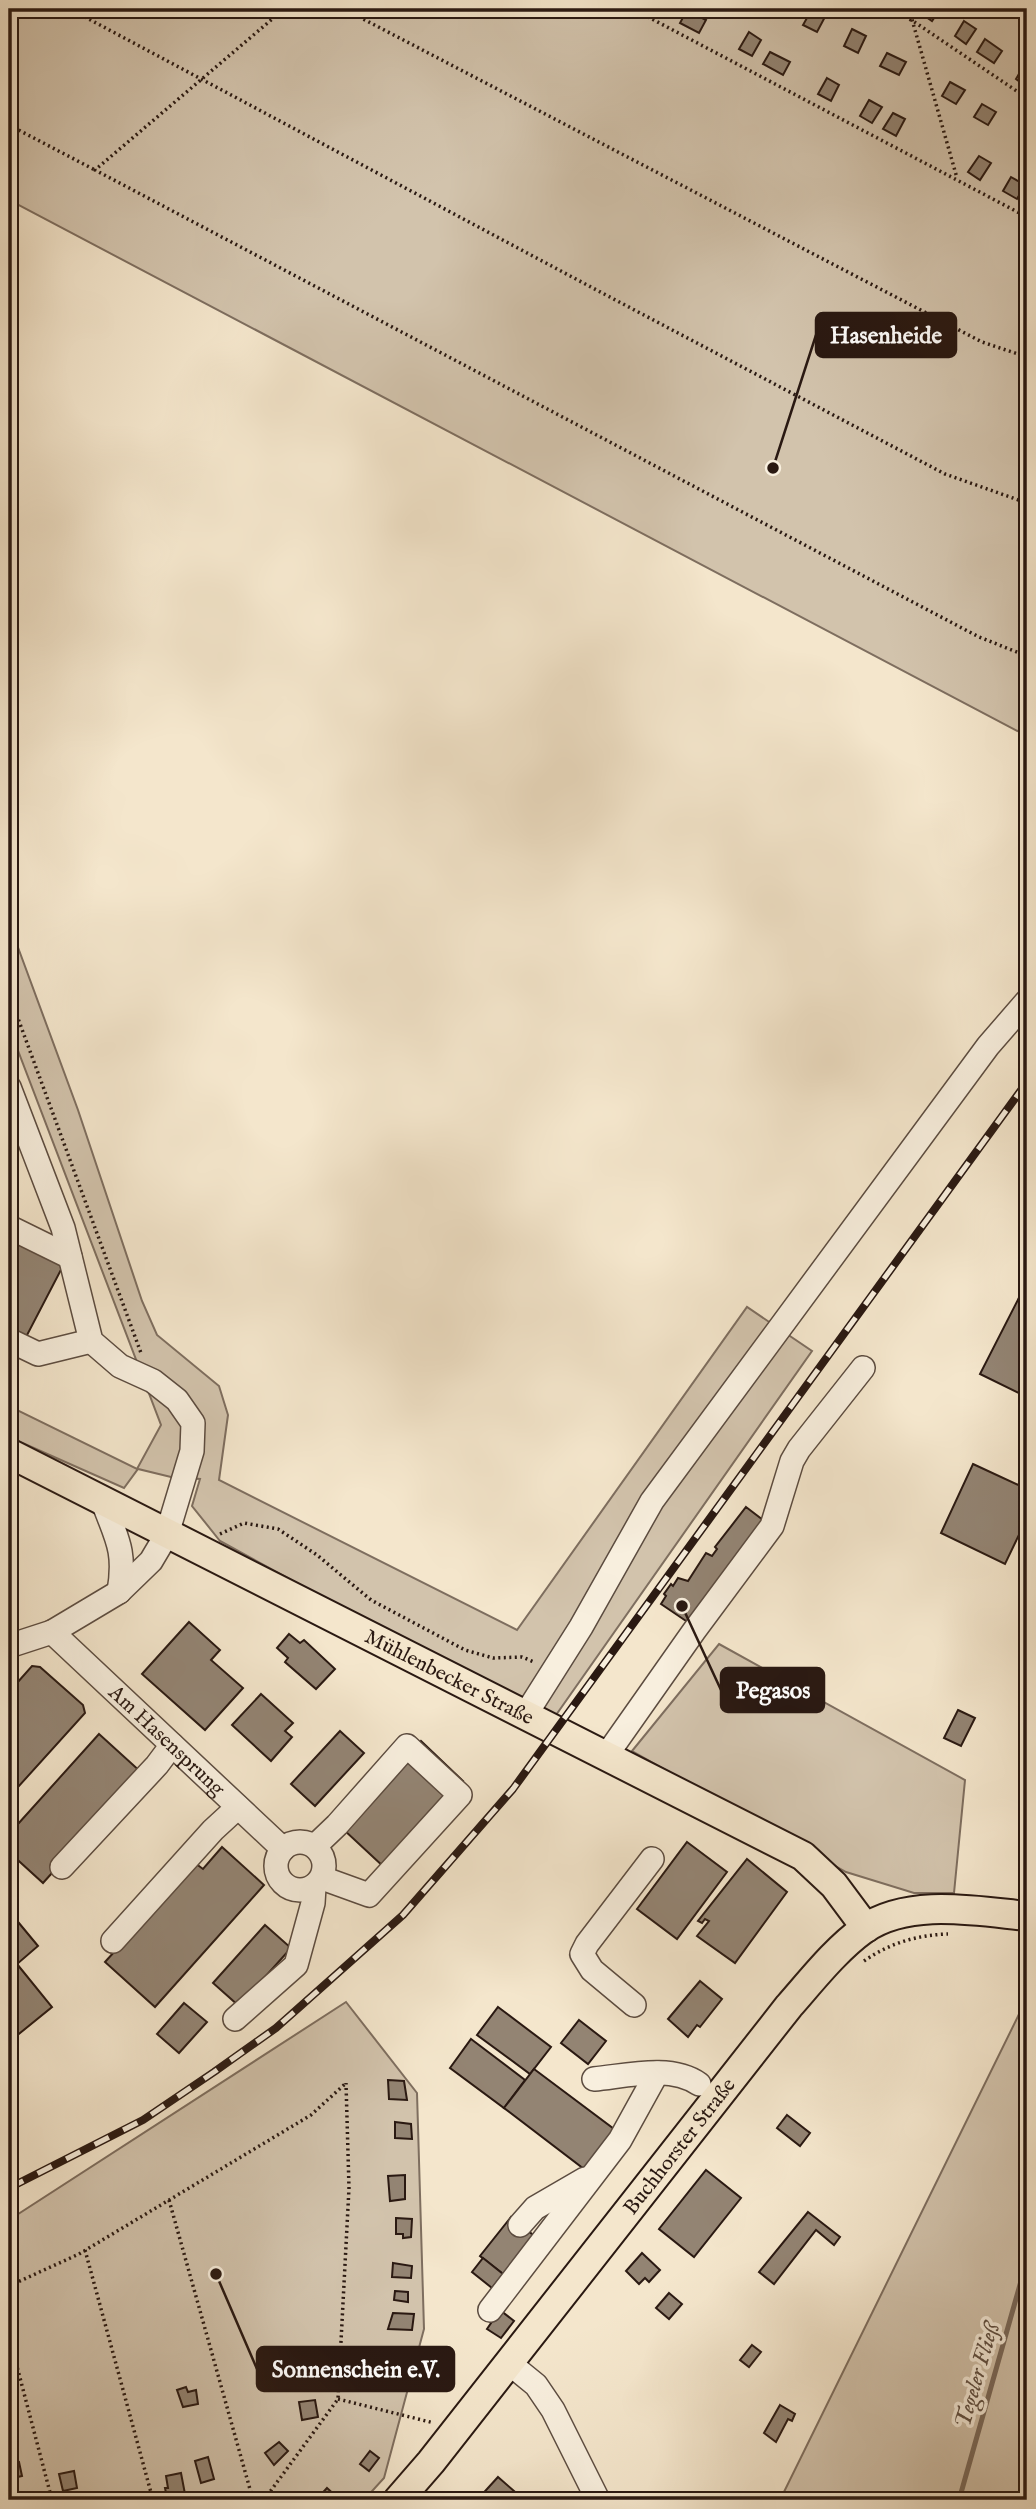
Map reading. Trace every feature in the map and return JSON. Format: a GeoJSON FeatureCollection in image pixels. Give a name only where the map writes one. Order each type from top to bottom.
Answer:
{"type":"FeatureCollection","features":[{"type":"Feature","properties":{"kind":"main road","name":"Mühlenbecker Straße"},"geometry":{"type":"LineString","coordinates":[[9,1453],[803,1856],[834,1885],[866,1928]]}},
{"type":"Feature","properties":{"kind":"main road","name":"Buchhorster Straße"},"geometry":{"type":"LineString","coordinates":[[398,2500],[457,2429],[789,2006],[839,1950],[866,1928],[900,1915],[934,1910],[1027,1916]]}},
{"type":"Feature","properties":{"kind":"street"},"geometry":{"type":"LineString","coordinates":[[526,1714],[581,1627],[652,1501],[988,1046],[1027,1001]]}},
{"type":"Feature","properties":{"kind":"street"},"geometry":{"type":"LineString","coordinates":[[9,1087],[63,1228],[91,1341],[120,1366],[153,1381],[177,1400],[193,1423],[192,1451],[167,1534],[151,1561],[119,1592],[52,1632],[9,1646]]}},
{"type":"Feature","properties":{"kind":"street"},"geometry":{"type":"LineString","coordinates":[[9,1227],[70,1257]]}},
{"type":"Feature","properties":{"kind":"street"},"geometry":{"type":"LineString","coordinates":[[9,1340],[38,1354],[52,1353],[91,1341]]}},
{"type":"Feature","properties":{"kind":"street"},"geometry":{"type":"LineString","coordinates":[[606,1756],[772,1526],[792,1461],[863,1368]]}},
{"type":"Feature","properties":{"kind":"street"},"geometry":{"type":"LineString","coordinates":[[103,1502],[121,1549],[124,1566],[119,1592]]}},
{"type":"Feature","properties":{"kind":"street","name":"Am Hasensprung"},"geometry":{"type":"LineString","coordinates":[[52,1632],[283,1849]]}},
{"type":"Feature","properties":{"kind":"street"},"geometry":{"type":"LineString","coordinates":[[62,1867],[157,1765],[172,1745]]}},
{"type":"Feature","properties":{"kind":"street"},"geometry":{"type":"LineString","coordinates":[[235,2019],[296,1965],[318,1883],[325,1867],[323,1855],[315,1846],[304,1841],[293,1842],[283,1849],[277,1859],[276,1871],[281,1881],[291,1889],[302,1891],[318,1883],[369,1895],[460,1795],[407,1746],[315,1846]]}},
{"type":"Feature","properties":{"kind":"street"},"geometry":{"type":"LineString","coordinates":[[113,1941],[238,1807]]}},
{"type":"Feature","properties":{"kind":"street"},"geometry":{"type":"LineString","coordinates":[[634,2005],[592,1970],[582,1954],[652,1859]]}},
{"type":"Feature","properties":{"kind":"street"},"geometry":{"type":"LineString","coordinates":[[491,2310],[621,2140],[657,2073]]}},
{"type":"Feature","properties":{"kind":"street"},"geometry":{"type":"LineString","coordinates":[[594,2079],[657,2073],[689,2077],[699,2084]]}},
{"type":"Feature","properties":{"kind":"street"},"geometry":{"type":"LineString","coordinates":[[520,2225],[535,2208],[597,2171]]}},
{"type":"Feature","properties":{"kind":"street"},"geometry":{"type":"LineString","coordinates":[[509,2363],[536,2385],[553,2410],[598,2500]]}},
{"type":"Feature","properties":{"kind":"path"},"geometry":{"type":"LineString","coordinates":[[71,9],[946,474],[1027,503]]}},
{"type":"Feature","properties":{"kind":"path"},"geometry":{"type":"LineString","coordinates":[[95,170],[284,9]]}},
{"type":"Feature","properties":{"kind":"path"},"geometry":{"type":"LineString","coordinates":[[344,9],[982,342],[1027,357]]}},
{"type":"Feature","properties":{"kind":"path"},"geometry":{"type":"LineString","coordinates":[[634,9],[1027,217]]}},
{"type":"Feature","properties":{"kind":"path"},"geometry":{"type":"LineString","coordinates":[[890,9],[913,21],[1027,98]]}},
{"type":"Feature","properties":{"kind":"path"},"geometry":{"type":"LineString","coordinates":[[909,9],[957,178]]}},
{"type":"Feature","properties":{"kind":"path"},"geometry":{"type":"LineString","coordinates":[[9,125],[979,638],[1027,656]]}},
{"type":"Feature","properties":{"kind":"path"},"geometry":{"type":"LineString","coordinates":[[9,994],[153,1381]]}},
{"type":"Feature","properties":{"kind":"path"},"geometry":{"type":"LineString","coordinates":[[200,1552],[226,1530],[244,1523],[278,1530],[317,1555],[371,1600],[465,1650],[493,1658],[522,1657],[552,1670]]}},
{"type":"Feature","properties":{"kind":"path"},"geometry":{"type":"LineString","coordinates":[[859,1965],[880,1950],[910,1938],[956,1934]]}},
{"type":"Feature","properties":{"kind":"path"},"geometry":{"type":"LineString","coordinates":[[9,2286],[85,2250],[311,2115],[346,2083],[349,2188],[338,2399],[264,2500]]}},
{"type":"Feature","properties":{"kind":"path"},"geometry":{"type":"LineString","coordinates":[[169,2200],[253,2500]]}},
{"type":"Feature","properties":{"kind":"path"},"geometry":{"type":"LineString","coordinates":[[85,2250],[153,2500]]}},
{"type":"Feature","properties":{"kind":"path"},"geometry":{"type":"LineString","coordinates":[[9,2336],[52,2500]]}},
{"type":"Feature","properties":{"kind":"path"},"geometry":{"type":"LineString","coordinates":[[338,2399],[457,2429]]}},
{"type":"Feature","properties":{"kind":"shaded area"},"geometry":{"type":"Polygon","coordinates":[[[9,9],[1023,9],[1027,12],[1027,736],[9,200],[9,9]]]}},
{"type":"Feature","properties":{"kind":"shaded area"},"geometry":{"type":"Polygon","coordinates":[[[9,923],[78,1110],[142,1301],[157,1335],[219,1386],[228,1415],[219,1480],[517,1630],[747,1307],[812,1351],[556,1715],[506,1693],[390,1634],[220,1541],[192,1506],[200,1479],[171,1477],[138,1469],[124,1488],[9,1437],[9,1406],[137,1469],[161,1425],[9,1027],[9,923]]]}},
{"type":"Feature","properties":{"kind":"shaded area"},"geometry":{"type":"Polygon","coordinates":[[[719,1644],[965,1780],[954,1893],[914,1893],[846,1872],[632,1751],[719,1644]]]}},
{"type":"Feature","properties":{"kind":"shaded area"},"geometry":{"type":"Polygon","coordinates":[[[1027,1998],[1027,2500],[780,2500],[1027,1998]]]}},
{"type":"Feature","properties":{"kind":"shaded area"},"geometry":{"type":"Polygon","coordinates":[[[346,2002],[417,2093],[424,2329],[384,2478],[364,2500],[9,2500],[9,2220],[346,2002]]]}},
{"type":"Feature","properties":{"kind":"building"},"geometry":{"type":"Polygon","coordinates":[[[812,9],[826,15],[817,32],[803,25],[812,9]]]}},
{"type":"Feature","properties":{"kind":"building"},"geometry":{"type":"Polygon","coordinates":[[[921,9],[940,9],[932,21],[919,12],[921,9]]]}},
{"type":"Feature","properties":{"kind":"building"},"geometry":{"type":"Polygon","coordinates":[[[687,10],[706,20],[699,33],[680,23],[687,10]]]}},
{"type":"Feature","properties":{"kind":"building"},"geometry":{"type":"Polygon","coordinates":[[[964,21],[976,29],[966,44],[955,36],[964,21]]]}},
{"type":"Feature","properties":{"kind":"building"},"geometry":{"type":"Polygon","coordinates":[[[852,29],[866,36],[858,53],[844,46],[852,29]]]}},
{"type":"Feature","properties":{"kind":"building"},"geometry":{"type":"Polygon","coordinates":[[[749,32],[761,40],[752,56],[739,49],[749,32]]]}},
{"type":"Feature","properties":{"kind":"building"},"geometry":{"type":"Polygon","coordinates":[[[985,39],[1002,51],[994,63],[977,52],[985,39]]]}},
{"type":"Feature","properties":{"kind":"building"},"geometry":{"type":"Polygon","coordinates":[[[770,52],[790,62],[783,75],[763,64],[770,52]]]}},
{"type":"Feature","properties":{"kind":"building"},"geometry":{"type":"Polygon","coordinates":[[[887,53],[906,62],[899,75],[880,66],[887,53]]]}},
{"type":"Feature","properties":{"kind":"building"},"geometry":{"type":"Polygon","coordinates":[[[1027,63],[1027,87],[1016,79],[1027,63]]]}},
{"type":"Feature","properties":{"kind":"building"},"geometry":{"type":"Polygon","coordinates":[[[827,78],[839,85],[831,101],[818,94],[827,78]]]}},
{"type":"Feature","properties":{"kind":"building"},"geometry":{"type":"Polygon","coordinates":[[[950,82],[965,90],[956,104],[942,96],[950,82]]]}},
{"type":"Feature","properties":{"kind":"building"},"geometry":{"type":"Polygon","coordinates":[[[869,100],[882,107],[872,123],[860,116],[869,100]]]}},
{"type":"Feature","properties":{"kind":"building"},"geometry":{"type":"Polygon","coordinates":[[[982,104],[996,112],[988,125],[974,117],[982,104]]]}},
{"type":"Feature","properties":{"kind":"building"},"geometry":{"type":"Polygon","coordinates":[[[893,113],[905,119],[896,136],[883,129],[893,113]]]}},
{"type":"Feature","properties":{"kind":"building"},"geometry":{"type":"Polygon","coordinates":[[[979,156],[991,163],[980,180],[968,172],[979,156]]]}},
{"type":"Feature","properties":{"kind":"building"},"geometry":{"type":"Polygon","coordinates":[[[1011,177],[1025,185],[1017,199],[1003,191],[1011,177]]]}},
{"type":"Feature","properties":{"kind":"building"},"geometry":{"type":"Polygon","coordinates":[[[9,1233],[65,1262],[25,1339],[9,1331],[9,1233]]]}},
{"type":"Feature","properties":{"kind":"building"},"geometry":{"type":"Polygon","coordinates":[[[1027,1282],[1027,1397],[980,1374],[1027,1282]]]}},
{"type":"Feature","properties":{"kind":"building"},"geometry":{"type":"Polygon","coordinates":[[[973,1464],[1027,1489],[1027,1518],[1005,1564],[941,1533],[973,1464]]]}},
{"type":"Feature","properties":{"kind":"building"},"geometry":{"type":"Polygon","coordinates":[[[746,1507],[767,1523],[689,1623],[661,1604],[666,1596],[664,1594],[678,1578],[688,1581],[706,1553],[712,1556],[717,1549],[715,1547],[746,1507]]]}},
{"type":"Feature","properties":{"kind":"building"},"geometry":{"type":"Polygon","coordinates":[[[189,1622],[220,1650],[211,1660],[243,1688],[205,1730],[142,1674],[189,1622]]]}},
{"type":"Feature","properties":{"kind":"building"},"geometry":{"type":"Polygon","coordinates":[[[289,1634],[300,1643],[304,1640],[335,1669],[316,1689],[285,1662],[288,1658],[277,1648],[289,1634]]]}},
{"type":"Feature","properties":{"kind":"building"},"geometry":{"type":"Polygon","coordinates":[[[32,1666],[40,1667],[83,1705],[85,1713],[9,1797],[9,1692],[32,1666]]]}},
{"type":"Feature","properties":{"kind":"building"},"geometry":{"type":"Polygon","coordinates":[[[261,1694],[293,1723],[285,1731],[292,1737],[271,1761],[232,1725],[261,1694]]]}},
{"type":"Feature","properties":{"kind":"building"},"geometry":{"type":"Polygon","coordinates":[[[958,1710],[975,1718],[961,1746],[944,1738],[958,1710]]]}},
{"type":"Feature","properties":{"kind":"building"},"geometry":{"type":"Polygon","coordinates":[[[340,1731],[364,1753],[315,1806],[291,1784],[340,1731]]]}},
{"type":"Feature","properties":{"kind":"building"},"geometry":{"type":"Polygon","coordinates":[[[99,1734],[142,1773],[43,1883],[9,1852],[9,1834],[99,1734]]]}},
{"type":"Feature","properties":{"kind":"building"},"geometry":{"type":"Polygon","coordinates":[[[421,1741],[463,1781],[385,1868],[344,1830],[421,1741]]]}},
{"type":"Feature","properties":{"kind":"building"},"geometry":{"type":"Polygon","coordinates":[[[687,1842],[727,1872],[677,1939],[637,1909],[687,1842]]]}},
{"type":"Feature","properties":{"kind":"building"},"geometry":{"type":"Polygon","coordinates":[[[222,1847],[264,1885],[155,2007],[105,1962],[195,1863],[203,1869],[222,1847]]]}},
{"type":"Feature","properties":{"kind":"building"},"geometry":{"type":"Polygon","coordinates":[[[747,1859],[787,1892],[735,1963],[697,1936],[709,1921],[698,1921],[747,1859]]]}},
{"type":"Feature","properties":{"kind":"building"},"geometry":{"type":"Polygon","coordinates":[[[9,1911],[38,1946],[17,1964],[52,2007],[9,2042],[9,1911]]]}},
{"type":"Feature","properties":{"kind":"building"},"geometry":{"type":"Polygon","coordinates":[[[265,1925],[291,1948],[239,2006],[213,1983],[265,1925]]]}},
{"type":"Feature","properties":{"kind":"building"},"geometry":{"type":"Polygon","coordinates":[[[700,1981],[722,1999],[700,2027],[697,2025],[688,2037],[668,2019],[700,1981]]]}},
{"type":"Feature","properties":{"kind":"building"},"geometry":{"type":"Polygon","coordinates":[[[184,2003],[207,2022],[179,2053],[157,2034],[184,2003]]]}},
{"type":"Feature","properties":{"kind":"building"},"geometry":{"type":"Polygon","coordinates":[[[498,2007],[551,2047],[530,2074],[477,2035],[498,2007]]]}},
{"type":"Feature","properties":{"kind":"building"},"geometry":{"type":"Polygon","coordinates":[[[579,2020],[606,2041],[588,2064],[561,2043],[579,2020]]]}},
{"type":"Feature","properties":{"kind":"building"},"geometry":{"type":"Polygon","coordinates":[[[471,2039],[525,2080],[504,2108],[450,2068],[471,2039]]]}},
{"type":"Feature","properties":{"kind":"building"},"geometry":{"type":"Polygon","coordinates":[[[534,2069],[618,2132],[588,2172],[504,2108],[534,2069]]]}},
{"type":"Feature","properties":{"kind":"building"},"geometry":{"type":"Polygon","coordinates":[[[388,2080],[404,2081],[407,2100],[389,2099],[388,2080]]]}},
{"type":"Feature","properties":{"kind":"building"},"geometry":{"type":"Polygon","coordinates":[[[787,2115],[810,2133],[800,2146],[777,2128],[787,2115]]]}},
{"type":"Feature","properties":{"kind":"building"},"geometry":{"type":"Polygon","coordinates":[[[395,2122],[411,2124],[412,2139],[395,2138],[395,2122]]]}},
{"type":"Feature","properties":{"kind":"building"},"geometry":{"type":"Polygon","coordinates":[[[706,2170],[741,2198],[694,2257],[659,2229],[706,2170]]]}},
{"type":"Feature","properties":{"kind":"building"},"geometry":{"type":"Polygon","coordinates":[[[405,2175],[405,2199],[390,2201],[388,2176],[405,2175]]]}},
{"type":"Feature","properties":{"kind":"building"},"geometry":{"type":"Polygon","coordinates":[[[808,2212],[840,2237],[834,2245],[816,2230],[774,2284],[759,2272],[808,2212]]]}},
{"type":"Feature","properties":{"kind":"building"},"geometry":{"type":"Polygon","coordinates":[[[511,2217],[538,2239],[507,2277],[480,2256],[511,2217]]]}},
{"type":"Feature","properties":{"kind":"building"},"geometry":{"type":"Polygon","coordinates":[[[396,2218],[412,2219],[411,2237],[403,2238],[403,2234],[396,2234],[396,2218]]]}},
{"type":"Feature","properties":{"kind":"building"},"geometry":{"type":"Polygon","coordinates":[[[642,2253],[660,2270],[649,2282],[645,2278],[639,2284],[626,2271],[642,2253]]]}},
{"type":"Feature","properties":{"kind":"building"},"geometry":{"type":"Polygon","coordinates":[[[483,2258],[503,2274],[492,2288],[472,2272],[483,2258]]]}},
{"type":"Feature","properties":{"kind":"building"},"geometry":{"type":"Polygon","coordinates":[[[393,2263],[412,2266],[411,2278],[392,2277],[393,2263]]]}},
{"type":"Feature","properties":{"kind":"building"},"geometry":{"type":"Polygon","coordinates":[[[395,2291],[408,2292],[408,2302],[394,2300],[395,2291]]]}},
{"type":"Feature","properties":{"kind":"building"},"geometry":{"type":"Polygon","coordinates":[[[669,2293],[682,2304],[669,2319],[656,2308],[669,2293]]]}},
{"type":"Feature","properties":{"kind":"building"},"geometry":{"type":"Polygon","coordinates":[[[500,2310],[514,2321],[501,2338],[487,2329],[500,2310]]]}},
{"type":"Feature","properties":{"kind":"building"},"geometry":{"type":"Polygon","coordinates":[[[393,2313],[414,2314],[412,2330],[388,2329],[393,2313]]]}},
{"type":"Feature","properties":{"kind":"building"},"geometry":{"type":"Polygon","coordinates":[[[752,2345],[761,2352],[749,2367],[740,2360],[752,2345]]]}},
{"type":"Feature","properties":{"kind":"building"},"geometry":{"type":"Polygon","coordinates":[[[186,2387],[188,2392],[196,2390],[198,2404],[183,2407],[177,2390],[186,2387]]]}},
{"type":"Feature","properties":{"kind":"building"},"geometry":{"type":"Polygon","coordinates":[[[315,2400],[318,2417],[302,2420],[299,2402],[315,2400]]]}},
{"type":"Feature","properties":{"kind":"building"},"geometry":{"type":"Polygon","coordinates":[[[780,2405],[795,2414],[792,2421],[788,2419],[776,2442],[764,2433],[780,2405]]]}},
{"type":"Feature","properties":{"kind":"building"},"geometry":{"type":"Polygon","coordinates":[[[279,2442],[288,2451],[274,2465],[265,2453],[279,2442]]]}},
{"type":"Feature","properties":{"kind":"building"},"geometry":{"type":"Polygon","coordinates":[[[370,2451],[379,2458],[369,2471],[360,2464],[370,2451]]]}},
{"type":"Feature","properties":{"kind":"building"},"geometry":{"type":"Polygon","coordinates":[[[208,2457],[214,2479],[201,2483],[195,2461],[208,2457]]]}},
{"type":"Feature","properties":{"kind":"building"},"geometry":{"type":"Polygon","coordinates":[[[19,2462],[22,2476],[9,2479],[9,2465],[19,2462]]]}},
{"type":"Feature","properties":{"kind":"building"},"geometry":{"type":"Polygon","coordinates":[[[74,2471],[77,2488],[63,2491],[59,2474],[74,2471]]]}},
{"type":"Feature","properties":{"kind":"building"},"geometry":{"type":"Polygon","coordinates":[[[181,2473],[185,2494],[167,2498],[166,2476],[181,2473]]]}},
{"type":"Feature","properties":{"kind":"building"},"geometry":{"type":"Polygon","coordinates":[[[498,2477],[522,2498],[477,2500],[498,2477]]]}},
{"type":"Feature","properties":{"kind":"building"},"geometry":{"type":"Polygon","coordinates":[[[327,2488],[338,2498],[316,2500],[327,2488]]]}},
{"type":"Feature","properties":{"kind":"waterway","name":"Tegeler Fließ"},"geometry":{"type":"LineString","coordinates":[[959,2500],[1027,2260]]}},
{"type":"Feature","properties":{"kind":"railway"},"geometry":{"type":"LineString","coordinates":[[9,2188],[143,2120],[214,2072],[276,2028],[403,1915],[513,1789],[1027,1082]]}},
{"type":"Feature","properties":{"kind":"place","name":"Hasenheide"},"geometry":{"type":"Point","coordinates":[773,468]}},
{"type":"Feature","properties":{"kind":"place","name":"Pegasos"},"geometry":{"type":"Point","coordinates":[682,1606]}},
{"type":"Feature","properties":{"kind":"place","name":"Sonnenschein e.V."},"geometry":{"type":"Point","coordinates":[216,2274]}}]}
